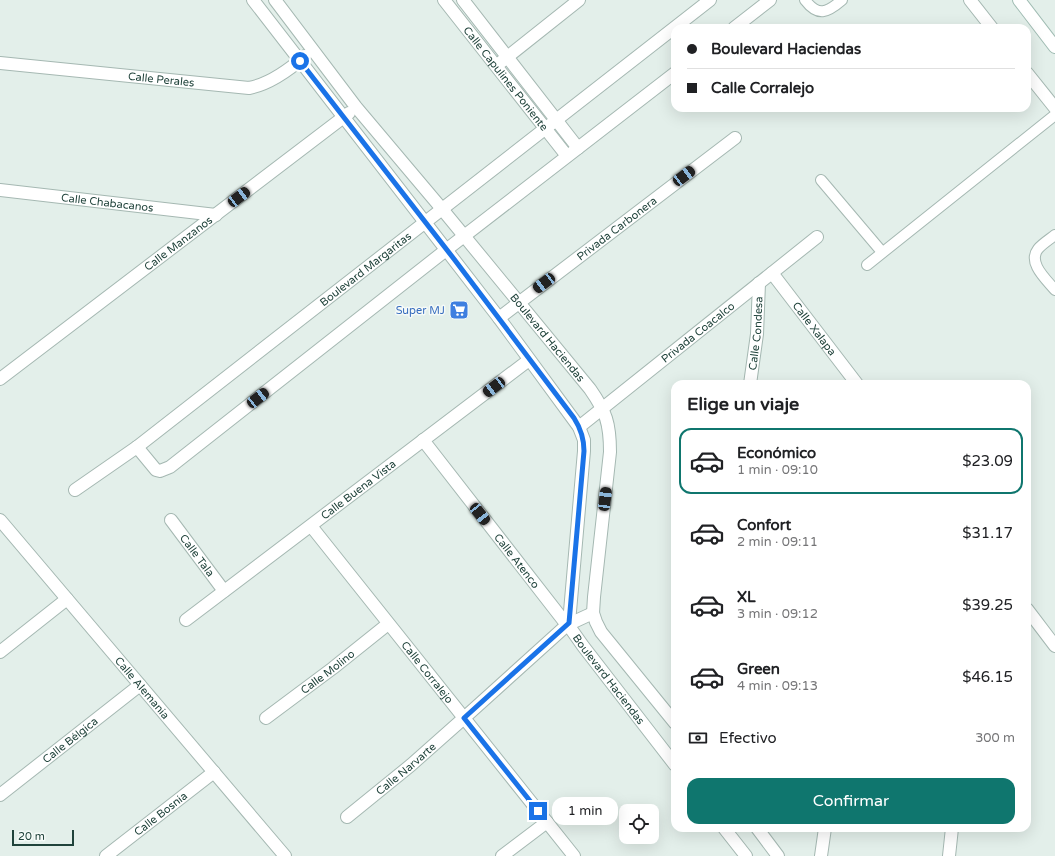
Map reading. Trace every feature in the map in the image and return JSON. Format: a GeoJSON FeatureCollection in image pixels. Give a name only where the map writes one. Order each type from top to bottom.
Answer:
{"type":"FeatureCollection","features":[{"type":"Feature","properties":{"kind":"street","name":"Boulevard Haciendas"},"geometry":{"type":"LineString","coordinates":[[253,0],[499,318],[574,418],[579,427],[584,440],[584,451],[568,624],[582,646],[671,760]]}},
{"type":"Feature","properties":{"kind":"street","name":"Boulevard Haciendas"},"geometry":{"type":"LineString","coordinates":[[274,0],[356,108],[442,209],[590,389],[603,408],[610,433],[610,452],[595,579],[593,613],[601,632],[671,718]]}},
{"type":"Feature","properties":{"kind":"street","name":"Calle Capulines Poniente"},"geometry":{"type":"LineString","coordinates":[[444,0],[567,156]]}},
{"type":"Feature","properties":{"kind":"street","name":"Calle Capulines Poniente"},"geometry":{"type":"LineString","coordinates":[[463,0],[578,148]]}},
{"type":"Feature","properties":{"kind":"street"},"geometry":{"type":"LineString","coordinates":[[495,66],[579,0]]}},
{"type":"Feature","properties":{"kind":"street","name":"Boulevard Margaritas"},"geometry":{"type":"LineString","coordinates":[[679,24],[710,0]]}},
{"type":"Feature","properties":{"kind":"street"},"geometry":{"type":"LineString","coordinates":[[739,24],[770,0]]}},
{"type":"Feature","properties":{"kind":"street"},"geometry":{"type":"LineString","coordinates":[[970,0],[989,24]]}},
{"type":"Feature","properties":{"kind":"street"},"geometry":{"type":"LineString","coordinates":[[1019,0],[1055,47]]}},
{"type":"Feature","properties":{"kind":"street","name":"Boulevard Margaritas"},"geometry":{"type":"LineString","coordinates":[[74,490],[137,446],[671,30]]}},
{"type":"Feature","properties":{"kind":"street","name":"Calle Perales"},"geometry":{"type":"LineString","coordinates":[[0,63],[243,88],[263,84],[300,61],[313,50]]}},
{"type":"Feature","properties":{"kind":"street"},"geometry":{"type":"LineString","coordinates":[[137,446],[156,470],[160,471],[170,467],[446,250],[671,77]]}},
{"type":"Feature","properties":{"kind":"street"},"geometry":{"type":"LineString","coordinates":[[1031,78],[1055,108]]}},
{"type":"Feature","properties":{"kind":"street","name":"Calle Manzanos"},"geometry":{"type":"LineString","coordinates":[[0,379],[356,108]]}},
{"type":"Feature","properties":{"kind":"street","name":"Privada Carbonera"},"geometry":{"type":"LineString","coordinates":[[499,318],[735,138]]}},
{"type":"Feature","properties":{"kind":"street","name":"Calle Chabacanos"},"geometry":{"type":"LineString","coordinates":[[0,190],[216,215]]}},
{"type":"Feature","properties":{"kind":"street","name":"Privada Coacalco"},"geometry":{"type":"LineString","coordinates":[[579,427],[817,237]]}},
{"type":"Feature","properties":{"kind":"street","name":"Calle Xalapa"},"geometry":{"type":"LineString","coordinates":[[772,273],[854,380]]}},
{"type":"Feature","properties":{"kind":"street","name":"Calle Condesa"},"geometry":{"type":"LineString","coordinates":[[751,380],[758,334],[759,284]]}},
{"type":"Feature","properties":{"kind":"street","name":"Calle Buena Vista"},"geometry":{"type":"LineString","coordinates":[[186,620],[529,360]]}},
{"type":"Feature","properties":{"kind":"street","name":"Calle Atenco"},"geometry":{"type":"LineString","coordinates":[[423,440],[568,624]]}},
{"type":"Feature","properties":{"kind":"street","name":"Calle Alemania"},"geometry":{"type":"LineString","coordinates":[[0,520],[284,855]]}},
{"type":"Feature","properties":{"kind":"street","name":"Calle Tala"},"geometry":{"type":"LineString","coordinates":[[172,520],[224,591]]}},
{"type":"Feature","properties":{"kind":"street","name":"Calle Corralejo"},"geometry":{"type":"LineString","coordinates":[[310,526],[574,856]]}},
{"type":"Feature","properties":{"kind":"street"},"geometry":{"type":"LineString","coordinates":[[0,652],[67,599]]}},
{"type":"Feature","properties":{"kind":"street","name":"Calle Narvarte"},"geometry":{"type":"LineString","coordinates":[[347,818],[411,765],[568,624],[593,613]]}},
{"type":"Feature","properties":{"kind":"street"},"geometry":{"type":"LineString","coordinates":[[1031,614],[1055,646]]}},
{"type":"Feature","properties":{"kind":"street","name":"Calle Molino"},"geometry":{"type":"LineString","coordinates":[[266,718],[333,668],[388,624]]}},
{"type":"Feature","properties":{"kind":"street","name":"Calle Bélgica"},"geometry":{"type":"LineString","coordinates":[[0,795],[140,685]]}},
{"type":"Feature","properties":{"kind":"street","name":"Calle Bosnia"},"geometry":{"type":"LineString","coordinates":[[106,856],[214,772]]}},
{"type":"Feature","properties":{"kind":"street"},"geometry":{"type":"LineString","coordinates":[[502,856],[547,822]]}},
{"type":"Feature","properties":{"kind":"street"},"geometry":{"type":"LineString","coordinates":[[727,832],[746,856]]}},
{"type":"Feature","properties":{"kind":"street"},"geometry":{"type":"LineString","coordinates":[[760,832],[778,856]]}},
{"type":"Feature","properties":{"kind":"street"},"geometry":{"type":"LineString","coordinates":[[821,856],[824,832]]}},
{"type":"Feature","properties":{"kind":"street"},"geometry":{"type":"LineString","coordinates":[[949,856],[952,832]]}},
{"type":"Feature","properties":{"kind":"lane"},"geometry":{"type":"LineString","coordinates":[[805,0],[812,9],[821,12],[831,9],[842,0]]}},
{"type":"Feature","properties":{"kind":"lane"},"geometry":{"type":"LineString","coordinates":[[867,264],[1055,115]]}},
{"type":"Feature","properties":{"kind":"lane"},"geometry":{"type":"LineString","coordinates":[[821,180],[882,252]]}},
{"type":"Feature","properties":{"kind":"lane"},"geometry":{"type":"LineString","coordinates":[[1055,235],[1038,249],[1034,258],[1038,269],[1055,290]]}},
{"type":"Feature","properties":{"kind":"place","name":"Super MJ"},"geometry":{"type":"Point","coordinates":[459,310]}},
{"type":"Feature","properties":{"kind":"route"},"geometry":{"type":"LineString","coordinates":[[300,61],[454,259],[574,418],[584,440],[569,623],[464,718],[538,811]]}}]}
